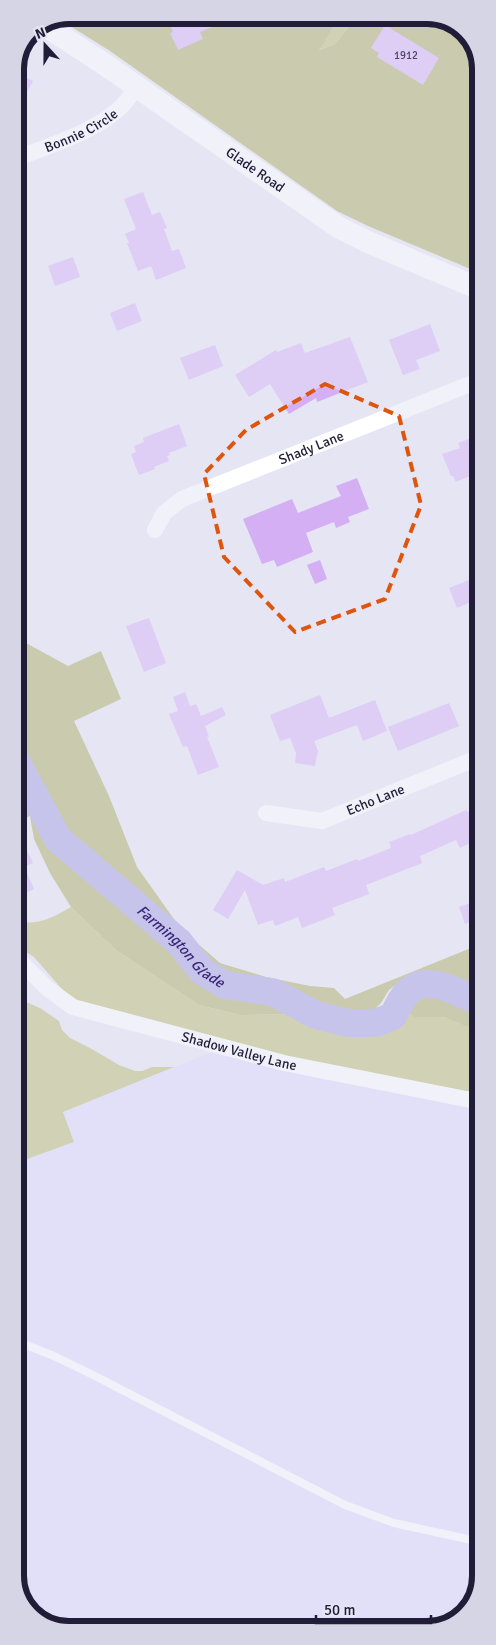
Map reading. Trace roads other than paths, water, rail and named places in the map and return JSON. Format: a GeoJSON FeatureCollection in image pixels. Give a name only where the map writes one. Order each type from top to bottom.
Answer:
{"type":"FeatureCollection","features":[{"type":"Feature","properties":{"kind":"street","name":"Glade Road"},"geometry":{"type":"LineString","coordinates":[[49,28],[137,87],[338,227],[370,243],[472,286]]}},
{"type":"Feature","properties":{"kind":"street","name":"Bonnie Circle"},"geometry":{"type":"LineString","coordinates":[[24,155],[100,124],[126,103],[137,87]]}},
{"type":"Feature","properties":{"kind":"street","name":"Shady Lane"},"geometry":{"type":"LineString","coordinates":[[155,530],[164,513],[182,499],[472,383]]}},
{"type":"Feature","properties":{"kind":"street","name":"Echo Lane"},"geometry":{"type":"LineString","coordinates":[[266,813],[322,821],[472,760]]}},
{"type":"Feature","properties":{"kind":"street","name":"Shadow Valley Lane"},"geometry":{"type":"LineString","coordinates":[[24,965],[60,999],[82,1010],[284,1064],[472,1100]]}},
{"type":"Feature","properties":{"kind":"lane"},"geometry":{"type":"LineString","coordinates":[[24,1344],[54,1356],[118,1388],[345,1506],[394,1523],[472,1540]]}},
{"type":"Feature","properties":{"kind":"waterway","name":"Farmington Glade"},"geometry":{"type":"LineString","coordinates":[[24,776],[58,839],[179,942],[202,971],[225,985],[272,992],[316,1015],[347,1023],[376,1023],[393,1016],[400,1002],[410,990],[427,984],[446,987],[472,999]]}}]}
